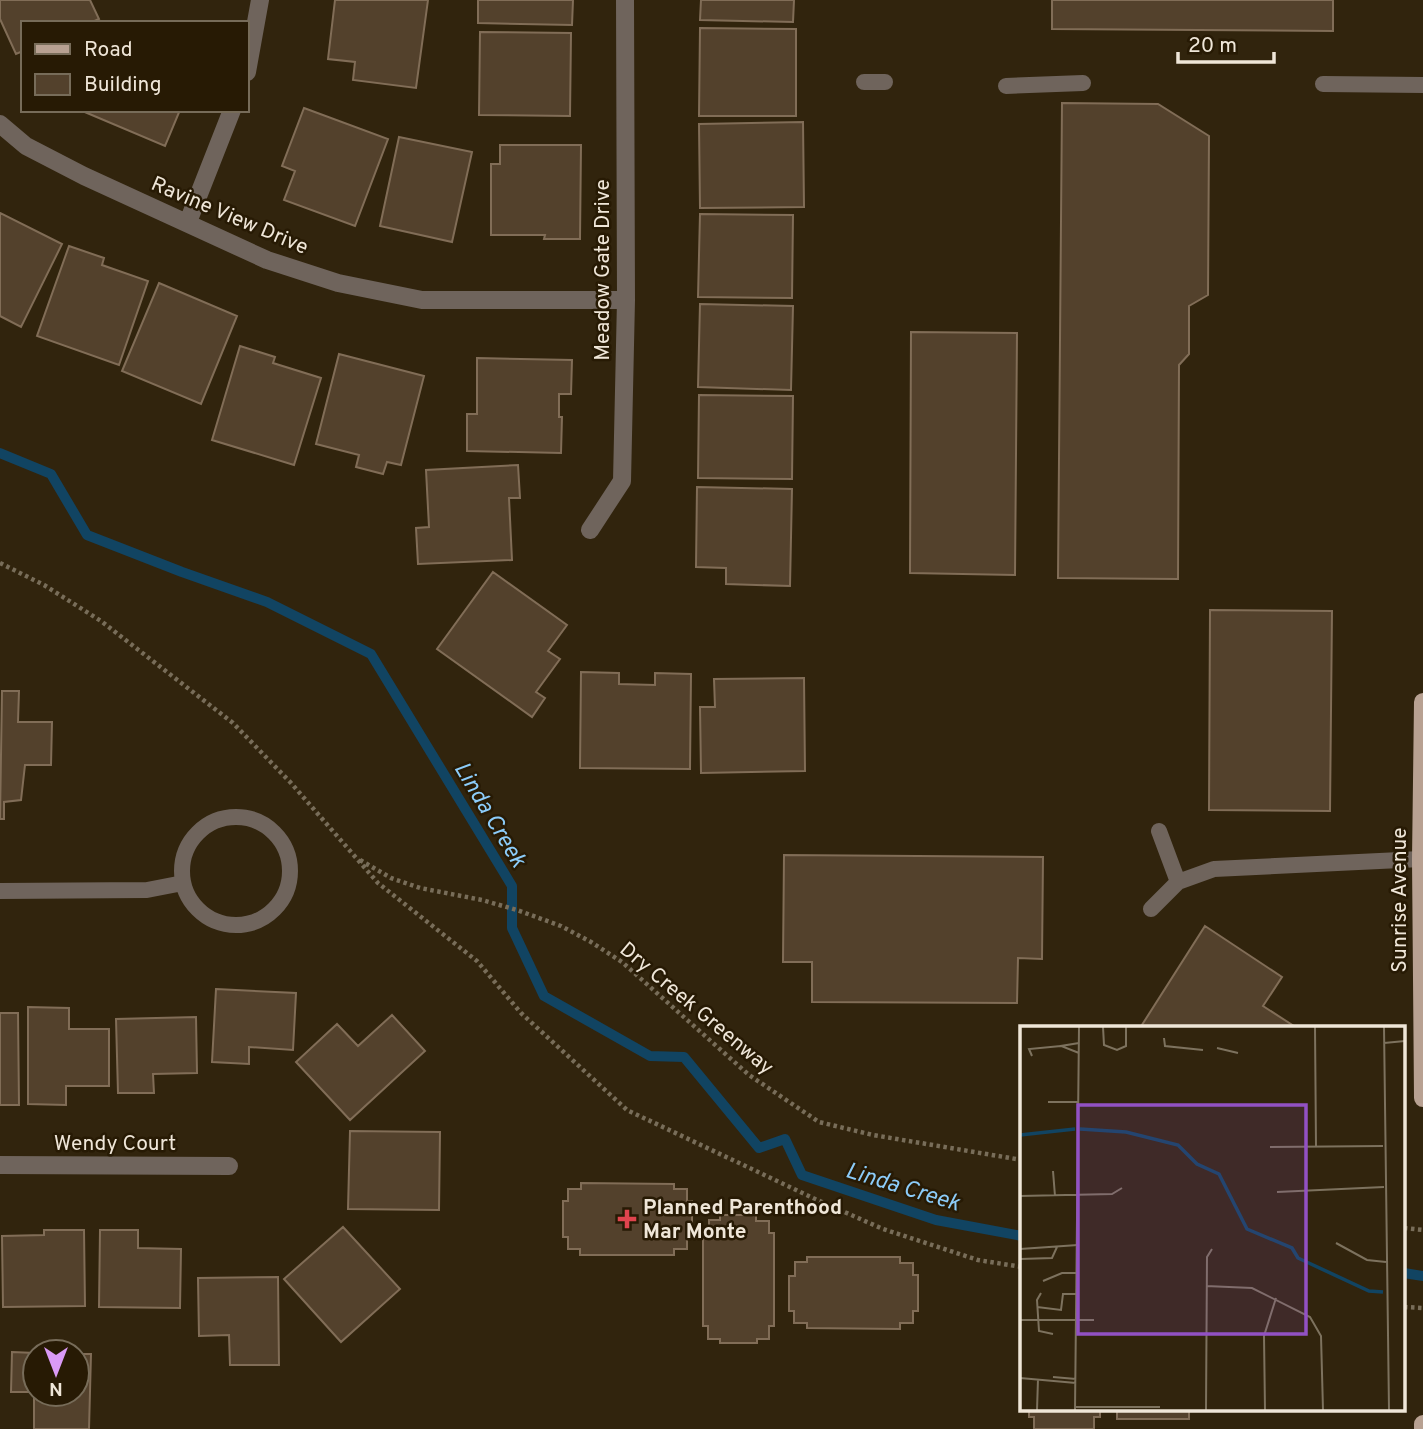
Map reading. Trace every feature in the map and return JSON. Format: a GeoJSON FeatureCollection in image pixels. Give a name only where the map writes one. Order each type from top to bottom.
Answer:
{"type":"FeatureCollection","features":[{"type":"Feature","properties":{"kind":"main road","name":"Sunrise Avenue"},"geometry":{"type":"LineString","coordinates":[[1423,702],[1423,1098]]}},
{"type":"Feature","properties":{"kind":"street"},"geometry":{"type":"LineString","coordinates":[[248,66],[260,0]]}},
{"type":"Feature","properties":{"kind":"street","name":"Meadow Gate Drive"},"geometry":{"type":"LineString","coordinates":[[590,530],[622,481],[626,300],[625,0]]}},
{"type":"Feature","properties":{"kind":"street"},"geometry":{"type":"LineString","coordinates":[[188,222],[231,112]]}},
{"type":"Feature","properties":{"kind":"street","name":"Ravine View Drive"},"geometry":{"type":"LineString","coordinates":[[0,124],[26,146],[84,176],[267,260],[326,280],[422,300],[626,300]]}},
{"type":"Feature","properties":{"kind":"street","name":"Wendy Court"},"geometry":{"type":"LineString","coordinates":[[0,1165],[229,1166]]}},
{"type":"Feature","properties":{"kind":"lane"},"geometry":{"type":"LineString","coordinates":[[864,82],[885,82]]}},
{"type":"Feature","properties":{"kind":"lane"},"geometry":{"type":"LineString","coordinates":[[1006,86],[1083,83]]}},
{"type":"Feature","properties":{"kind":"lane"},"geometry":{"type":"LineString","coordinates":[[1323,84],[1423,85]]}},
{"type":"Feature","properties":{"kind":"lane"},"geometry":{"type":"LineString","coordinates":[[231,817],[250,818],[267,826],[280,838],[289,855],[291,873],[288,890],[279,905],[267,917],[250,924],[233,926],[216,922],[201,913],[189,899],[183,883],[181,864],[187,846],[198,831],[213,821],[231,817]]}},
{"type":"Feature","properties":{"kind":"lane"},"geometry":{"type":"LineString","coordinates":[[1159,831],[1178,882]]}},
{"type":"Feature","properties":{"kind":"lane"},"geometry":{"type":"LineString","coordinates":[[1151,909],[1178,882],[1214,869],[1310,862],[1422,859]]}},
{"type":"Feature","properties":{"kind":"lane"},"geometry":{"type":"LineString","coordinates":[[0,891],[147,890],[183,883]]}},
{"type":"Feature","properties":{"kind":"path"},"geometry":{"type":"LineString","coordinates":[[0,563],[44,585],[101,621],[233,723],[291,783],[387,891],[477,961],[521,1013],[627,1110],[883,1229],[978,1260],[1020,1267]]}},
{"type":"Feature","properties":{"kind":"path","name":"Dry Creek Greenway"},"geometry":{"type":"LineString","coordinates":[[357,858],[391,878],[420,888],[490,902],[561,926],[622,962],[749,1075],[819,1122],[873,1135],[1020,1160]]}},
{"type":"Feature","properties":{"kind":"building"},"geometry":{"type":"Polygon","coordinates":[[[0,0],[90,0],[99,19],[21,21],[21,52],[16,54],[0,19],[0,0]]]}},
{"type":"Feature","properties":{"kind":"building"},"geometry":{"type":"Polygon","coordinates":[[[335,0],[428,0],[416,88],[353,80],[355,62],[328,59],[335,0]]]}},
{"type":"Feature","properties":{"kind":"building"},"geometry":{"type":"Polygon","coordinates":[[[478,0],[573,0],[572,25],[478,23],[478,0]]]}},
{"type":"Feature","properties":{"kind":"building"},"geometry":{"type":"Polygon","coordinates":[[[701,0],[794,0],[793,22],[700,20],[701,0]]]}},
{"type":"Feature","properties":{"kind":"building"},"geometry":{"type":"Polygon","coordinates":[[[1052,0],[1333,0],[1333,31],[1052,29],[1052,0]]]}},
{"type":"Feature","properties":{"kind":"building"},"geometry":{"type":"Polygon","coordinates":[[[700,28],[796,29],[796,116],[699,116],[700,28]]]}},
{"type":"Feature","properties":{"kind":"building"},"geometry":{"type":"Polygon","coordinates":[[[480,32],[571,33],[570,116],[479,115],[480,32]]]}},
{"type":"Feature","properties":{"kind":"building"},"geometry":{"type":"Polygon","coordinates":[[[1062,103],[1158,104],[1209,136],[1208,295],[1189,306],[1189,354],[1179,365],[1178,579],[1058,578],[1062,103]]]}},
{"type":"Feature","properties":{"kind":"building"},"geometry":{"type":"Polygon","coordinates":[[[304,108],[388,139],[355,226],[284,200],[295,171],[282,166],[304,108]]]}},
{"type":"Feature","properties":{"kind":"building"},"geometry":{"type":"Polygon","coordinates":[[[85,112],[179,112],[165,146],[85,112]]]}},
{"type":"Feature","properties":{"kind":"building"},"geometry":{"type":"Polygon","coordinates":[[[803,122],[804,207],[700,208],[699,124],[803,122]]]}},
{"type":"Feature","properties":{"kind":"building"},"geometry":{"type":"Polygon","coordinates":[[[399,137],[472,152],[452,242],[380,226],[399,137]]]}},
{"type":"Feature","properties":{"kind":"building"},"geometry":{"type":"Polygon","coordinates":[[[500,145],[581,145],[580,239],[544,239],[545,235],[491,235],[491,164],[500,164],[500,145]]]}},
{"type":"Feature","properties":{"kind":"building"},"geometry":{"type":"Polygon","coordinates":[[[0,213],[62,244],[21,327],[0,316],[0,213]]]}},
{"type":"Feature","properties":{"kind":"building"},"geometry":{"type":"Polygon","coordinates":[[[700,214],[793,215],[792,298],[698,297],[700,214]]]}},
{"type":"Feature","properties":{"kind":"building"},"geometry":{"type":"Polygon","coordinates":[[[69,246],[104,258],[102,265],[148,281],[119,365],[37,336],[69,246]]]}},
{"type":"Feature","properties":{"kind":"building"},"geometry":{"type":"Polygon","coordinates":[[[159,283],[237,316],[201,404],[122,371],[159,283]]]}},
{"type":"Feature","properties":{"kind":"building"},"geometry":{"type":"Polygon","coordinates":[[[700,304],[793,306],[791,390],[698,387],[700,304]]]}},
{"type":"Feature","properties":{"kind":"building"},"geometry":{"type":"Polygon","coordinates":[[[911,332],[1017,333],[1015,575],[910,573],[911,332]]]}},
{"type":"Feature","properties":{"kind":"building"},"geometry":{"type":"Polygon","coordinates":[[[240,346],[275,357],[273,363],[321,378],[294,465],[212,440],[240,346]]]}},
{"type":"Feature","properties":{"kind":"building"},"geometry":{"type":"Polygon","coordinates":[[[339,354],[424,376],[401,465],[387,462],[383,474],[356,467],[359,455],[316,444],[339,354]]]}},
{"type":"Feature","properties":{"kind":"building"},"geometry":{"type":"Polygon","coordinates":[[[477,358],[572,360],[571,394],[559,394],[559,417],[562,417],[561,453],[467,451],[467,414],[477,414],[477,358]]]}},
{"type":"Feature","properties":{"kind":"building"},"geometry":{"type":"Polygon","coordinates":[[[699,395],[793,396],[792,479],[698,478],[699,395]]]}},
{"type":"Feature","properties":{"kind":"building"},"geometry":{"type":"Polygon","coordinates":[[[518,465],[520,498],[509,498],[512,560],[418,564],[416,528],[429,527],[426,470],[518,465]]]}},
{"type":"Feature","properties":{"kind":"building"},"geometry":{"type":"Polygon","coordinates":[[[697,487],[792,489],[790,586],[726,584],[726,568],[696,567],[697,487]]]}},
{"type":"Feature","properties":{"kind":"building"},"geometry":{"type":"Polygon","coordinates":[[[493,572],[567,625],[548,651],[560,659],[536,692],[545,698],[532,717],[437,649],[493,572]]]}},
{"type":"Feature","properties":{"kind":"building"},"geometry":{"type":"Polygon","coordinates":[[[1210,610],[1332,611],[1330,811],[1209,810],[1210,610]]]}},
{"type":"Feature","properties":{"kind":"building"},"geometry":{"type":"Polygon","coordinates":[[[581,672],[619,673],[619,684],[655,685],[655,673],[691,674],[690,769],[580,768],[581,672]]]}},
{"type":"Feature","properties":{"kind":"building"},"geometry":{"type":"Polygon","coordinates":[[[804,678],[805,771],[701,773],[700,707],[715,707],[714,679],[804,678]]]}},
{"type":"Feature","properties":{"kind":"building"},"geometry":{"type":"Polygon","coordinates":[[[2,691],[19,691],[18,722],[52,722],[51,765],[25,765],[21,800],[4,802],[4,819],[0,819],[2,691]]]}},
{"type":"Feature","properties":{"kind":"building"},"geometry":{"type":"Polygon","coordinates":[[[784,855],[1043,857],[1042,959],[1018,958],[1017,1003],[812,1002],[812,962],[783,962],[784,855]]]}},
{"type":"Feature","properties":{"kind":"building"},"geometry":{"type":"Polygon","coordinates":[[[1205,926],[1282,977],[1263,1006],[1294,1026],[1141,1026],[1205,926]]]}},
{"type":"Feature","properties":{"kind":"building"},"geometry":{"type":"Polygon","coordinates":[[[216,989],[296,993],[293,1050],[249,1047],[249,1064],[212,1062],[216,989]]]}},
{"type":"Feature","properties":{"kind":"building"},"geometry":{"type":"Polygon","coordinates":[[[28,1007],[69,1008],[69,1029],[109,1029],[109,1086],[66,1086],[66,1105],[28,1104],[28,1007]]]}},
{"type":"Feature","properties":{"kind":"building"},"geometry":{"type":"Polygon","coordinates":[[[0,1013],[18,1013],[19,1105],[0,1105],[0,1013]]]}},
{"type":"Feature","properties":{"kind":"building"},"geometry":{"type":"Polygon","coordinates":[[[392,1015],[425,1051],[350,1120],[296,1062],[337,1024],[358,1046],[392,1015]]]}},
{"type":"Feature","properties":{"kind":"building"},"geometry":{"type":"Polygon","coordinates":[[[196,1017],[197,1073],[153,1074],[154,1093],[118,1093],[116,1019],[196,1017]]]}},
{"type":"Feature","properties":{"kind":"building"},"geometry":{"type":"Polygon","coordinates":[[[350,1131],[440,1132],[439,1210],[348,1209],[350,1131]]]}},
{"type":"Feature","properties":{"kind":"building","name":"Planned Parenthood Mar Monte"},"geometry":{"type":"Polygon","coordinates":[[[581,1183],[674,1184],[674,1189],[687,1189],[687,1201],[692,1201],[692,1237],[687,1237],[687,1249],[674,1249],[674,1255],[580,1255],[580,1249],[568,1249],[568,1237],[563,1237],[563,1201],[568,1201],[568,1189],[581,1189],[581,1183]]]}},
{"type":"Feature","properties":{"kind":"building"},"geometry":{"type":"Polygon","coordinates":[[[720,1215],[756,1215],[756,1221],[769,1221],[769,1233],[774,1233],[774,1326],[769,1326],[769,1339],[757,1339],[757,1343],[720,1343],[720,1339],[708,1339],[708,1326],[703,1326],[703,1233],[709,1233],[709,1220],[720,1220],[720,1215]]]}},
{"type":"Feature","properties":{"kind":"building"},"geometry":{"type":"Polygon","coordinates":[[[343,1227],[400,1289],[341,1342],[284,1279],[343,1227]]]}},
{"type":"Feature","properties":{"kind":"building"},"geometry":{"type":"Polygon","coordinates":[[[44,1230],[84,1230],[85,1306],[3,1307],[2,1236],[44,1235],[44,1230]]]}},
{"type":"Feature","properties":{"kind":"building"},"geometry":{"type":"Polygon","coordinates":[[[100,1230],[138,1230],[138,1248],[181,1249],[180,1308],[99,1307],[100,1230]]]}},
{"type":"Feature","properties":{"kind":"building"},"geometry":{"type":"Polygon","coordinates":[[[807,1257],[900,1257],[900,1263],[913,1263],[913,1275],[918,1275],[918,1311],[913,1311],[913,1323],[900,1323],[900,1329],[807,1328],[807,1323],[794,1323],[794,1311],[789,1311],[789,1276],[795,1276],[795,1262],[807,1262],[807,1257]]]}},
{"type":"Feature","properties":{"kind":"building"},"geometry":{"type":"Polygon","coordinates":[[[278,1277],[279,1365],[230,1365],[229,1335],[199,1336],[198,1278],[278,1277]]]}},
{"type":"Feature","properties":{"kind":"building"},"geometry":{"type":"Polygon","coordinates":[[[12,1352],[21,1352],[21,1392],[11,1392],[12,1352]]]}},
{"type":"Feature","properties":{"kind":"building"},"geometry":{"type":"Polygon","coordinates":[[[34,1408],[90,1408],[89,1429],[34,1429],[34,1408]]]}},
{"type":"Feature","properties":{"kind":"building"},"geometry":{"type":"Polygon","coordinates":[[[1029,1412],[1100,1412],[1100,1417],[1094,1417],[1094,1429],[1034,1429],[1034,1417],[1029,1417],[1029,1412]]]}},
{"type":"Feature","properties":{"kind":"building"},"geometry":{"type":"Polygon","coordinates":[[[1117,1412],[1189,1412],[1189,1419],[1117,1419],[1117,1412]]]}},
{"type":"Feature","properties":{"kind":"waterway","name":"Linda Creek"},"geometry":{"type":"LineString","coordinates":[[0,453],[51,474],[87,535],[267,602],[371,654],[512,886],[512,928],[544,996],[650,1056],[684,1057],[759,1148],[785,1139],[802,1175],[936,1220],[1020,1236]]}},
{"type":"Feature","properties":{"kind":"waterway","name":"Linda Creek"},"geometry":{"type":"LineString","coordinates":[[1406,1273],[1423,1276]]}},
{"type":"Feature","properties":{"kind":"place","name":"Planned Parenthood Mar Monte"},"geometry":{"type":"Point","coordinates":[627,1219]}}]}
